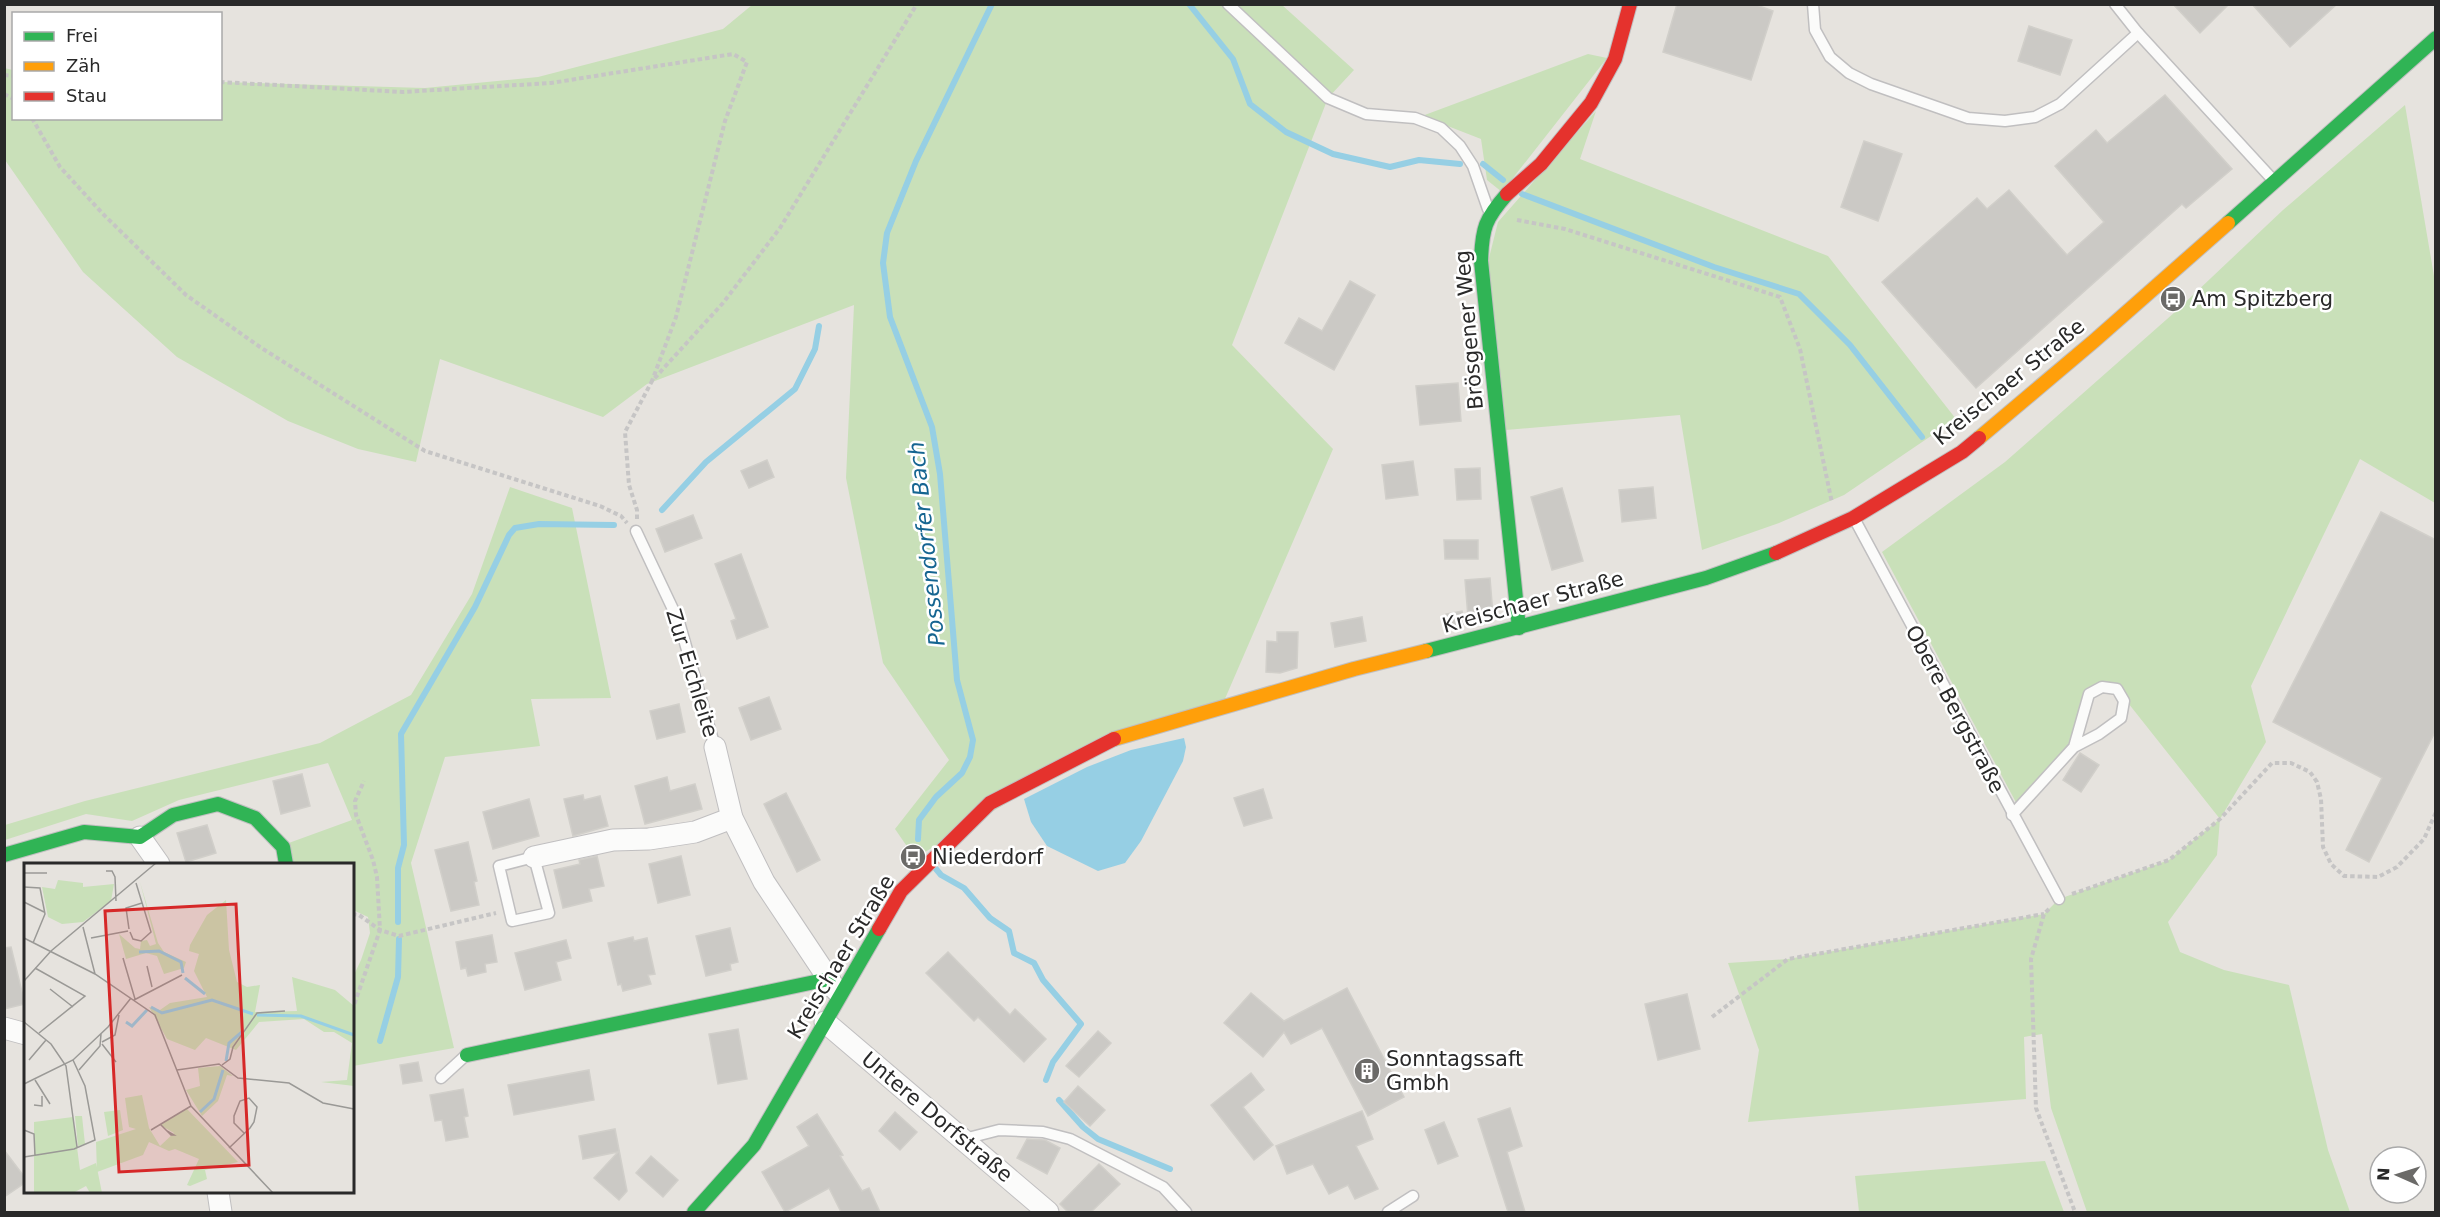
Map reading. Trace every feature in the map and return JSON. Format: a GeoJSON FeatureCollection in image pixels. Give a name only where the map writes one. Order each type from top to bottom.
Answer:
{"type":"FeatureCollection","features":[{"type":"Feature","properties":{"kind":"main road","name":"Brösgener Weg"},"geometry":{"type":"LineString","coordinates":[[1520,628],[1481,261],[1482,237],[1490,214],[1515,185],[1541,164],[1591,103],[1615,59],[1630,4]]}},
{"type":"Feature","properties":{"kind":"main road","name":"Kreischaer Straße"},"geometry":{"type":"LineString","coordinates":[[694,1212],[754,1145],[825,1022],[834,987],[901,891],[990,803],[1112,740],[1354,669],[1520,628],[1706,578],[1793,547],[1853,518],[1962,452],[2094,341],[2436,38]]}},
{"type":"Feature","properties":{"kind":"main road"},"geometry":{"type":"LineString","coordinates":[[4,855],[84,832],[140,837],[173,815],[218,804],[255,818],[283,847],[286,863]]}},
{"type":"Feature","properties":{"kind":"main road"},"geometry":{"type":"LineString","coordinates":[[467,1055],[834,987]]}},
{"type":"Feature","properties":{"kind":"street","name":"Zur Eichleite"},"geometry":{"type":"LineString","coordinates":[[715,747],[732,818],[764,882],[834,987]]}},
{"type":"Feature","properties":{"kind":"street"},"geometry":{"type":"LineString","coordinates":[[534,857],[613,840],[649,839],[695,832],[732,818]]}},
{"type":"Feature","properties":{"kind":"street"},"geometry":{"type":"LineString","coordinates":[[140,837],[158,863]]}},
{"type":"Feature","properties":{"kind":"street","name":"Untere Dorfstraße"},"geometry":{"type":"LineString","coordinates":[[825,1022],[1048,1212]]}},
{"type":"Feature","properties":{"kind":"street"},"geometry":{"type":"LineString","coordinates":[[4,1028],[24,1033]]}},
{"type":"Feature","properties":{"kind":"street"},"geometry":{"type":"LineString","coordinates":[[218,1193],[221,1212]]}},
{"type":"Feature","properties":{"kind":"lane"},"geometry":{"type":"LineString","coordinates":[[1228,4],[1328,98],[1366,114],[1415,118],[1441,128],[1460,146],[1473,166],[1490,214]]}},
{"type":"Feature","properties":{"kind":"lane"},"geometry":{"type":"LineString","coordinates":[[1813,4],[1815,30],[1830,57],[1849,73],[1871,84],[1968,118],[2005,121],[2035,117],[2060,104],[2138,33]]}},
{"type":"Feature","properties":{"kind":"lane"},"geometry":{"type":"LineString","coordinates":[[2115,4],[2138,33],[2274,182]]}},
{"type":"Feature","properties":{"kind":"lane","name":"Obere Bergstraße"},"geometry":{"type":"LineString","coordinates":[[1853,518],[2058,899]]}},
{"type":"Feature","properties":{"kind":"lane","name":"Zur Eichleite"},"geometry":{"type":"LineString","coordinates":[[636,531],[680,622],[715,747]]}},
{"type":"Feature","properties":{"kind":"lane"},"geometry":{"type":"LineString","coordinates":[[2012,815],[2074,747],[2099,734],[2121,718],[2124,701],[2116,689],[2102,687],[2089,694],[2074,747]]}},
{"type":"Feature","properties":{"kind":"lane"},"geometry":{"type":"LineString","coordinates":[[534,857],[549,913],[512,921],[509,910],[499,866],[534,857]]}},
{"type":"Feature","properties":{"kind":"lane"},"geometry":{"type":"LineString","coordinates":[[441,1078],[467,1055]]}},
{"type":"Feature","properties":{"kind":"lane"},"geometry":{"type":"LineString","coordinates":[[964,1139],[999,1130],[1043,1132],[1070,1140],[1163,1187],[1185,1212]]}},
{"type":"Feature","properties":{"kind":"lane"},"geometry":{"type":"LineString","coordinates":[[1388,1212],[1413,1196]]}},
{"type":"Feature","properties":{"kind":"path"},"geometry":{"type":"LineString","coordinates":[[652,381],[723,303],[780,228],[917,4]]}},
{"type":"Feature","properties":{"kind":"path"},"geometry":{"type":"LineString","coordinates":[[222,82],[403,92],[551,83],[733,54],[747,62],[725,121],[676,317],[652,381],[625,432],[629,485],[637,510],[636,531]]}},
{"type":"Feature","properties":{"kind":"path"},"geometry":{"type":"LineString","coordinates":[[33,120],[60,167],[104,214],[186,295],[260,347],[425,450],[600,506],[621,516],[636,531]]}},
{"type":"Feature","properties":{"kind":"path"},"geometry":{"type":"LineString","coordinates":[[1490,214],[1565,229],[1780,297],[1800,349],[1834,514],[1853,518]]}},
{"type":"Feature","properties":{"kind":"path"},"geometry":{"type":"LineString","coordinates":[[2058,899],[2169,860],[2220,819],[2272,763],[2291,763],[2310,772],[2317,782],[2321,799],[2323,847],[2331,864],[2344,876],[2378,877],[2397,867],[2424,839],[2436,812]]}},
{"type":"Feature","properties":{"kind":"path"},"geometry":{"type":"LineString","coordinates":[[354,1005],[380,930],[374,860],[356,815],[355,801],[364,781]]}},
{"type":"Feature","properties":{"kind":"path"},"geometry":{"type":"LineString","coordinates":[[354,914],[359,915],[380,930],[399,936],[509,910]]}},
{"type":"Feature","properties":{"kind":"path"},"geometry":{"type":"LineString","coordinates":[[1712,1017],[1788,959],[2044,914],[2031,959],[2036,1108],[2075,1212]]}},
{"type":"Feature","properties":{"kind":"green space"},"geometry":{"type":"Polygon","coordinates":[[[752,5],[1282,5],[1354,70],[1328,98],[1232,345],[1333,449],[1221,708],[1112,740],[915,858],[895,829],[949,760],[883,663],[846,478],[854,305],[647,384],[603,417],[440,359],[416,462],[358,449],[288,421],[177,357],[83,272],[5,160],[4,68],[12,70],[12,120],[222,120],[222,82],[425,88],[538,77],[723,29],[752,5]]]}},
{"type":"Feature","properties":{"kind":"green space"},"geometry":{"type":"Polygon","coordinates":[[[1588,54],[1607,58],[1502,192],[1487,180],[1481,139],[1422,116],[1588,54]]]}},
{"type":"Feature","properties":{"kind":"green space"},"geometry":{"type":"Polygon","coordinates":[[[2405,105],[2435,282],[2435,503],[2360,459],[2251,686],[2266,742],[2220,819],[2117,689],[2089,694],[2074,747],[2019,808],[1882,552],[2005,462],[2175,312],[2283,210],[2405,105]]]}},
{"type":"Feature","properties":{"kind":"green space"},"geometry":{"type":"Polygon","coordinates":[[[1596,111],[1580,159],[1828,256],[1956,419],[1844,495],[1779,523],[1702,550],[1680,415],[1506,430],[1488,262],[1498,222],[1596,111]]]}},
{"type":"Feature","properties":{"kind":"green space"},"geometry":{"type":"Polygon","coordinates":[[[510,487],[572,508],[611,698],[531,699],[540,746],[445,757],[411,863],[454,1048],[354,1066],[354,975],[370,933],[368,917],[354,910],[354,863],[290,863],[286,844],[352,820],[328,763],[179,800],[132,821],[86,814],[5,840],[5,825],[85,801],[320,743],[411,695],[472,594],[510,487]]]}},
{"type":"Feature","properties":{"kind":"green space"},"geometry":{"type":"Polygon","coordinates":[[[2220,819],[2217,855],[2168,922],[2180,952],[2224,970],[2289,985],[2328,1150],[2350,1212],[2087,1212],[2051,1108],[2042,1034],[2024,1037],[2026,1099],[1748,1122],[1759,1050],[1728,963],[1788,959],[2044,914],[2059,899],[2169,860],[2220,819]]]}},
{"type":"Feature","properties":{"kind":"green space"},"geometry":{"type":"Polygon","coordinates":[[[2045,1161],[2064,1212],[1859,1212],[1855,1176],[2045,1161]]]}},
{"type":"Feature","properties":{"kind":"water"},"geometry":{"type":"Polygon","coordinates":[[[1184,738],[1186,747],[1183,761],[1141,841],[1125,863],[1098,871],[1047,846],[1031,822],[1024,799],[1087,767],[1131,750],[1184,738]]]}},
{"type":"Feature","properties":{"kind":"building"},"geometry":{"type":"Polygon","coordinates":[[[1677,4],[1754,4],[1773,11],[1751,80],[1663,52],[1677,4]]]}},
{"type":"Feature","properties":{"kind":"building"},"geometry":{"type":"Polygon","coordinates":[[[2173,4],[2229,4],[2200,33],[2173,4]]]}},
{"type":"Feature","properties":{"kind":"building"},"geometry":{"type":"Polygon","coordinates":[[[2252,4],[2337,4],[2290,47],[2252,4]]]}},
{"type":"Feature","properties":{"kind":"building"},"geometry":{"type":"Polygon","coordinates":[[[2029,26],[2072,40],[2060,75],[2018,61],[2029,26]]]}},
{"type":"Feature","properties":{"kind":"building"},"geometry":{"type":"Polygon","coordinates":[[[2165,95],[2232,169],[2186,208],[2182,204],[1976,388],[1882,282],[1977,198],[1987,209],[2009,190],[2067,255],[2104,222],[2055,166],[2096,130],[2107,143],[2165,95]]]}},
{"type":"Feature","properties":{"kind":"building"},"geometry":{"type":"Polygon","coordinates":[[[1864,141],[1902,154],[1878,221],[1841,207],[1864,141]]]}},
{"type":"Feature","properties":{"kind":"building"},"geometry":{"type":"Polygon","coordinates":[[[1350,281],[1375,295],[1334,370],[1285,343],[1299,318],[1322,331],[1350,281]]]}},
{"type":"Feature","properties":{"kind":"building"},"geometry":{"type":"Polygon","coordinates":[[[1458,383],[1461,421],[1420,425],[1416,386],[1458,383]]]}},
{"type":"Feature","properties":{"kind":"building"},"geometry":{"type":"Polygon","coordinates":[[[767,460],[774,477],[749,488],[741,471],[767,460]]]}},
{"type":"Feature","properties":{"kind":"building"},"geometry":{"type":"Polygon","coordinates":[[[1413,461],[1418,495],[1386,499],[1382,465],[1413,461]]]}},
{"type":"Feature","properties":{"kind":"building"},"geometry":{"type":"Polygon","coordinates":[[[1480,468],[1481,499],[1457,500],[1455,469],[1480,468]]]}},
{"type":"Feature","properties":{"kind":"building"},"geometry":{"type":"Polygon","coordinates":[[[1653,487],[1656,518],[1622,522],[1619,490],[1653,487]]]}},
{"type":"Feature","properties":{"kind":"building"},"geometry":{"type":"Polygon","coordinates":[[[1562,488],[1583,561],[1552,570],[1531,497],[1562,488]]]}},
{"type":"Feature","properties":{"kind":"building"},"geometry":{"type":"Polygon","coordinates":[[[2381,512],[2436,540],[2436,730],[2369,862],[2346,850],[2382,778],[2273,722],[2381,512]]]}},
{"type":"Feature","properties":{"kind":"building"},"geometry":{"type":"Polygon","coordinates":[[[693,515],[702,538],[665,552],[656,529],[693,515]]]}},
{"type":"Feature","properties":{"kind":"building"},"geometry":{"type":"Polygon","coordinates":[[[1444,540],[1478,540],[1478,559],[1445,559],[1444,540]]]}},
{"type":"Feature","properties":{"kind":"building"},"geometry":{"type":"Polygon","coordinates":[[[741,554],[768,627],[737,639],[731,621],[736,619],[715,564],[741,554]]]}},
{"type":"Feature","properties":{"kind":"building"},"geometry":{"type":"Polygon","coordinates":[[[1490,578],[1493,615],[1468,617],[1465,580],[1490,578]]]}},
{"type":"Feature","properties":{"kind":"building"},"geometry":{"type":"Polygon","coordinates":[[[1462,611],[1465,624],[1449,628],[1446,614],[1462,611]]]}},
{"type":"Feature","properties":{"kind":"building"},"geometry":{"type":"Polygon","coordinates":[[[1362,617],[1366,641],[1335,647],[1331,623],[1362,617]]]}},
{"type":"Feature","properties":{"kind":"building"},"geometry":{"type":"Polygon","coordinates":[[[1277,632],[1298,632],[1297,668],[1280,673],[1266,672],[1267,641],[1277,642],[1277,632]]]}},
{"type":"Feature","properties":{"kind":"building"},"geometry":{"type":"Polygon","coordinates":[[[769,697],[781,729],[751,740],[739,708],[769,697]]]}},
{"type":"Feature","properties":{"kind":"building"},"geometry":{"type":"Polygon","coordinates":[[[679,704],[685,732],[657,739],[650,711],[679,704]]]}},
{"type":"Feature","properties":{"kind":"building"},"geometry":{"type":"Polygon","coordinates":[[[2080,753],[2099,765],[2081,792],[2063,780],[2080,753]]]}},
{"type":"Feature","properties":{"kind":"building"},"geometry":{"type":"Polygon","coordinates":[[[302,774],[310,806],[281,814],[273,781],[302,774]]]}},
{"type":"Feature","properties":{"kind":"building"},"geometry":{"type":"Polygon","coordinates":[[[667,777],[670,791],[695,784],[702,809],[645,824],[635,786],[667,777]]]}},
{"type":"Feature","properties":{"kind":"building"},"geometry":{"type":"Polygon","coordinates":[[[1263,789],[1272,818],[1244,826],[1234,798],[1263,789]]]}},
{"type":"Feature","properties":{"kind":"building"},"geometry":{"type":"Polygon","coordinates":[[[786,793],[820,860],[797,872],[764,804],[786,793]]]}},
{"type":"Feature","properties":{"kind":"building"},"geometry":{"type":"Polygon","coordinates":[[[583,795],[584,800],[600,796],[608,826],[573,836],[564,799],[583,795]]]}},
{"type":"Feature","properties":{"kind":"building"},"geometry":{"type":"Polygon","coordinates":[[[529,799],[539,836],[493,849],[483,812],[529,799]]]}},
{"type":"Feature","properties":{"kind":"building"},"geometry":{"type":"Polygon","coordinates":[[[207,825],[216,853],[186,862],[177,833],[207,825]]]}},
{"type":"Feature","properties":{"kind":"building"},"geometry":{"type":"Polygon","coordinates":[[[468,842],[477,881],[474,882],[479,905],[451,911],[435,850],[468,842]]]}},
{"type":"Feature","properties":{"kind":"building"},"geometry":{"type":"Polygon","coordinates":[[[597,856],[604,886],[589,889],[592,901],[563,908],[554,870],[580,864],[579,860],[597,856]]]}},
{"type":"Feature","properties":{"kind":"building"},"geometry":{"type":"Polygon","coordinates":[[[681,856],[690,895],[658,903],[649,864],[681,856]]]}},
{"type":"Feature","properties":{"kind":"building"},"geometry":{"type":"Polygon","coordinates":[[[730,928],[738,962],[730,964],[731,970],[706,976],[696,936],[730,928]]]}},
{"type":"Feature","properties":{"kind":"building"},"geometry":{"type":"Polygon","coordinates":[[[492,935],[497,962],[485,964],[486,972],[468,976],[466,968],[461,969],[456,942],[492,935]]]}},
{"type":"Feature","properties":{"kind":"building"},"geometry":{"type":"Polygon","coordinates":[[[633,937],[634,941],[647,938],[655,974],[648,975],[651,984],[623,991],[621,984],[618,985],[608,943],[633,937]]]}},
{"type":"Feature","properties":{"kind":"building"},"geometry":{"type":"Polygon","coordinates":[[[566,940],[571,958],[556,962],[561,980],[525,990],[515,953],[566,940]]]}},
{"type":"Feature","properties":{"kind":"building"},"geometry":{"type":"Polygon","coordinates":[[[11,947],[24,1004],[4,1009],[4,948],[11,947]]]}},
{"type":"Feature","properties":{"kind":"building"},"geometry":{"type":"Polygon","coordinates":[[[948,952],[1010,1015],[1015,1009],[1046,1039],[1024,1062],[978,1017],[974,1021],[926,973],[948,952]]]}},
{"type":"Feature","properties":{"kind":"building","name":"Sonntagssaft Gmbh"},"geometry":{"type":"Polygon","coordinates":[[[1347,988],[1404,1097],[1368,1116],[1322,1028],[1291,1044],[1284,1032],[1263,1057],[1224,1023],[1251,993],[1284,1021],[1347,988]]]}},
{"type":"Feature","properties":{"kind":"building"},"geometry":{"type":"Polygon","coordinates":[[[1687,994],[1700,1049],[1658,1060],[1645,1004],[1687,994]]]}},
{"type":"Feature","properties":{"kind":"building"},"geometry":{"type":"Polygon","coordinates":[[[738,1029],[747,1079],[718,1084],[709,1034],[738,1029]]]}},
{"type":"Feature","properties":{"kind":"building"},"geometry":{"type":"Polygon","coordinates":[[[1098,1031],[1111,1043],[1079,1077],[1066,1066],[1098,1031]]]}},
{"type":"Feature","properties":{"kind":"building"},"geometry":{"type":"Polygon","coordinates":[[[418,1062],[422,1081],[403,1084],[400,1065],[418,1062]]]}},
{"type":"Feature","properties":{"kind":"building"},"geometry":{"type":"Polygon","coordinates":[[[589,1070],[594,1100],[514,1115],[508,1085],[589,1070]]]}},
{"type":"Feature","properties":{"kind":"building"},"geometry":{"type":"Polygon","coordinates":[[[1251,1073],[1264,1090],[1243,1107],[1273,1145],[1254,1160],[1211,1105],[1251,1073]]]}},
{"type":"Feature","properties":{"kind":"building"},"geometry":{"type":"Polygon","coordinates":[[[1078,1086],[1105,1110],[1090,1126],[1064,1102],[1078,1086]]]}},
{"type":"Feature","properties":{"kind":"building"},"geometry":{"type":"Polygon","coordinates":[[[463,1089],[468,1116],[464,1117],[468,1137],[446,1141],[442,1120],[435,1121],[430,1095],[463,1089]]]}},
{"type":"Feature","properties":{"kind":"building"},"geometry":{"type":"Polygon","coordinates":[[[1510,1108],[1522,1146],[1507,1152],[1525,1212],[1508,1212],[1478,1119],[1510,1108]]]}},
{"type":"Feature","properties":{"kind":"building"},"geometry":{"type":"Polygon","coordinates":[[[1362,1111],[1373,1139],[1356,1146],[1378,1189],[1355,1199],[1348,1185],[1329,1194],[1313,1164],[1287,1174],[1276,1146],[1362,1111]]]}},
{"type":"Feature","properties":{"kind":"building"},"geometry":{"type":"Polygon","coordinates":[[[895,1112],[917,1132],[900,1150],[879,1131],[895,1112]]]}},
{"type":"Feature","properties":{"kind":"building"},"geometry":{"type":"Polygon","coordinates":[[[817,1114],[862,1191],[869,1188],[880,1212],[841,1212],[829,1188],[785,1212],[762,1172],[809,1146],[797,1127],[817,1114]]]}},
{"type":"Feature","properties":{"kind":"building"},"geometry":{"type":"Polygon","coordinates":[[[1444,1122],[1458,1156],[1438,1164],[1425,1130],[1444,1122]]]}},
{"type":"Feature","properties":{"kind":"building"},"geometry":{"type":"Polygon","coordinates":[[[615,1129],[627,1191],[619,1200],[594,1178],[618,1152],[583,1159],[579,1136],[615,1129]]]}},
{"type":"Feature","properties":{"kind":"building"},"geometry":{"type":"Polygon","coordinates":[[[1027,1139],[1045,1140],[1060,1148],[1047,1174],[1017,1158],[1027,1139]]]}},
{"type":"Feature","properties":{"kind":"building"},"geometry":{"type":"Polygon","coordinates":[[[4,1150],[24,1176],[24,1183],[4,1197],[4,1150]]]}},
{"type":"Feature","properties":{"kind":"building"},"geometry":{"type":"Polygon","coordinates":[[[651,1156],[678,1180],[663,1197],[636,1173],[651,1156]]]}},
{"type":"Feature","properties":{"kind":"building"},"geometry":{"type":"Polygon","coordinates":[[[1099,1164],[1120,1184],[1091,1212],[1068,1212],[1060,1204],[1099,1164]]]}},
{"type":"Feature","properties":{"kind":"waterway","name":"Possendorfer Bach"},"geometry":{"type":"LineString","coordinates":[[918,839],[919,820],[936,797],[962,773],[970,757],[973,740],[957,680],[940,474],[932,427],[890,317],[883,263],[887,233],[916,161],[992,4]]}},
{"type":"Feature","properties":{"kind":"waterway"},"geometry":{"type":"LineString","coordinates":[[1189,4],[1233,59],[1250,104],[1286,132],[1333,154],[1390,167],[1419,160],[1460,164]]}},
{"type":"Feature","properties":{"kind":"waterway"},"geometry":{"type":"LineString","coordinates":[[1483,164],[1503,180]]}},
{"type":"Feature","properties":{"kind":"waterway"},"geometry":{"type":"LineString","coordinates":[[1522,194],[1714,267],[1799,294],[1850,345],[1922,437]]}},
{"type":"Feature","properties":{"kind":"waterway"},"geometry":{"type":"LineString","coordinates":[[662,510],[706,462],[795,389],[815,349],[819,326]]}},
{"type":"Feature","properties":{"kind":"waterway"},"geometry":{"type":"LineString","coordinates":[[398,922],[398,868],[404,845],[401,734],[475,607],[509,535],[515,528],[539,524],[614,525]]}},
{"type":"Feature","properties":{"kind":"waterway","name":"Possendorfer Bach"},"geometry":{"type":"LineString","coordinates":[[936,869],[941,875],[964,888],[990,918],[1009,931],[1014,953],[1034,963],[1043,980],[1081,1024],[1053,1062],[1046,1080]]}},
{"type":"Feature","properties":{"kind":"waterway"},"geometry":{"type":"LineString","coordinates":[[380,1041],[398,977],[399,939]]}},
{"type":"Feature","properties":{"kind":"waterway","name":"Possendorfer Bach"},"geometry":{"type":"LineString","coordinates":[[1059,1100],[1083,1127],[1098,1139],[1170,1169]]}},
{"type":"Feature","properties":{"kind":"traffic: fast"},"geometry":{"type":"LineString","coordinates":[[2228,223],[2436,38]]}},
{"type":"Feature","properties":{"kind":"traffic: fast"},"geometry":{"type":"LineString","coordinates":[[1507,194],[1489,217],[1482,240],[1481,261],[1519,628]]}},
{"type":"Feature","properties":{"kind":"traffic: fast"},"geometry":{"type":"LineString","coordinates":[[1426,651],[1706,578],[1776,553]]}},
{"type":"Feature","properties":{"kind":"traffic: fast"},"geometry":{"type":"LineString","coordinates":[[4,855],[84,832],[140,837],[173,815],[218,804],[255,818],[283,847],[286,863]]}},
{"type":"Feature","properties":{"kind":"traffic: fast"},"geometry":{"type":"LineString","coordinates":[[694,1212],[754,1145],[879,929]]}},
{"type":"Feature","properties":{"kind":"traffic: fast"},"geometry":{"type":"LineString","coordinates":[[467,1055],[829,979]]}},
{"type":"Feature","properties":{"kind":"traffic: slow"},"geometry":{"type":"LineString","coordinates":[[1979,438],[2228,223]]}},
{"type":"Feature","properties":{"kind":"traffic: slow"},"geometry":{"type":"LineString","coordinates":[[1114,739],[1354,669],[1426,651]]}},
{"type":"Feature","properties":{"kind":"traffic: jam"},"geometry":{"type":"LineString","coordinates":[[1507,194],[1541,164],[1591,103],[1615,59],[1630,4]]}},
{"type":"Feature","properties":{"kind":"traffic: jam"},"geometry":{"type":"LineString","coordinates":[[1776,553],[1853,518],[1962,452],[1979,438]]}},
{"type":"Feature","properties":{"kind":"traffic: jam"},"geometry":{"type":"LineString","coordinates":[[879,929],[901,891],[990,803],[1114,739]]}},
{"type":"Feature","properties":{"kind":"place","name":"Am Spitzberg"},"geometry":{"type":"Point","coordinates":[2173,299]}},
{"type":"Feature","properties":{"kind":"place","name":"Niederdorf"},"geometry":{"type":"Point","coordinates":[913,857]}},
{"type":"Feature","properties":{"kind":"place","name":"Sonntagssaft Gmbh"},"geometry":{"type":"Point","coordinates":[1367,1071]}}]}
